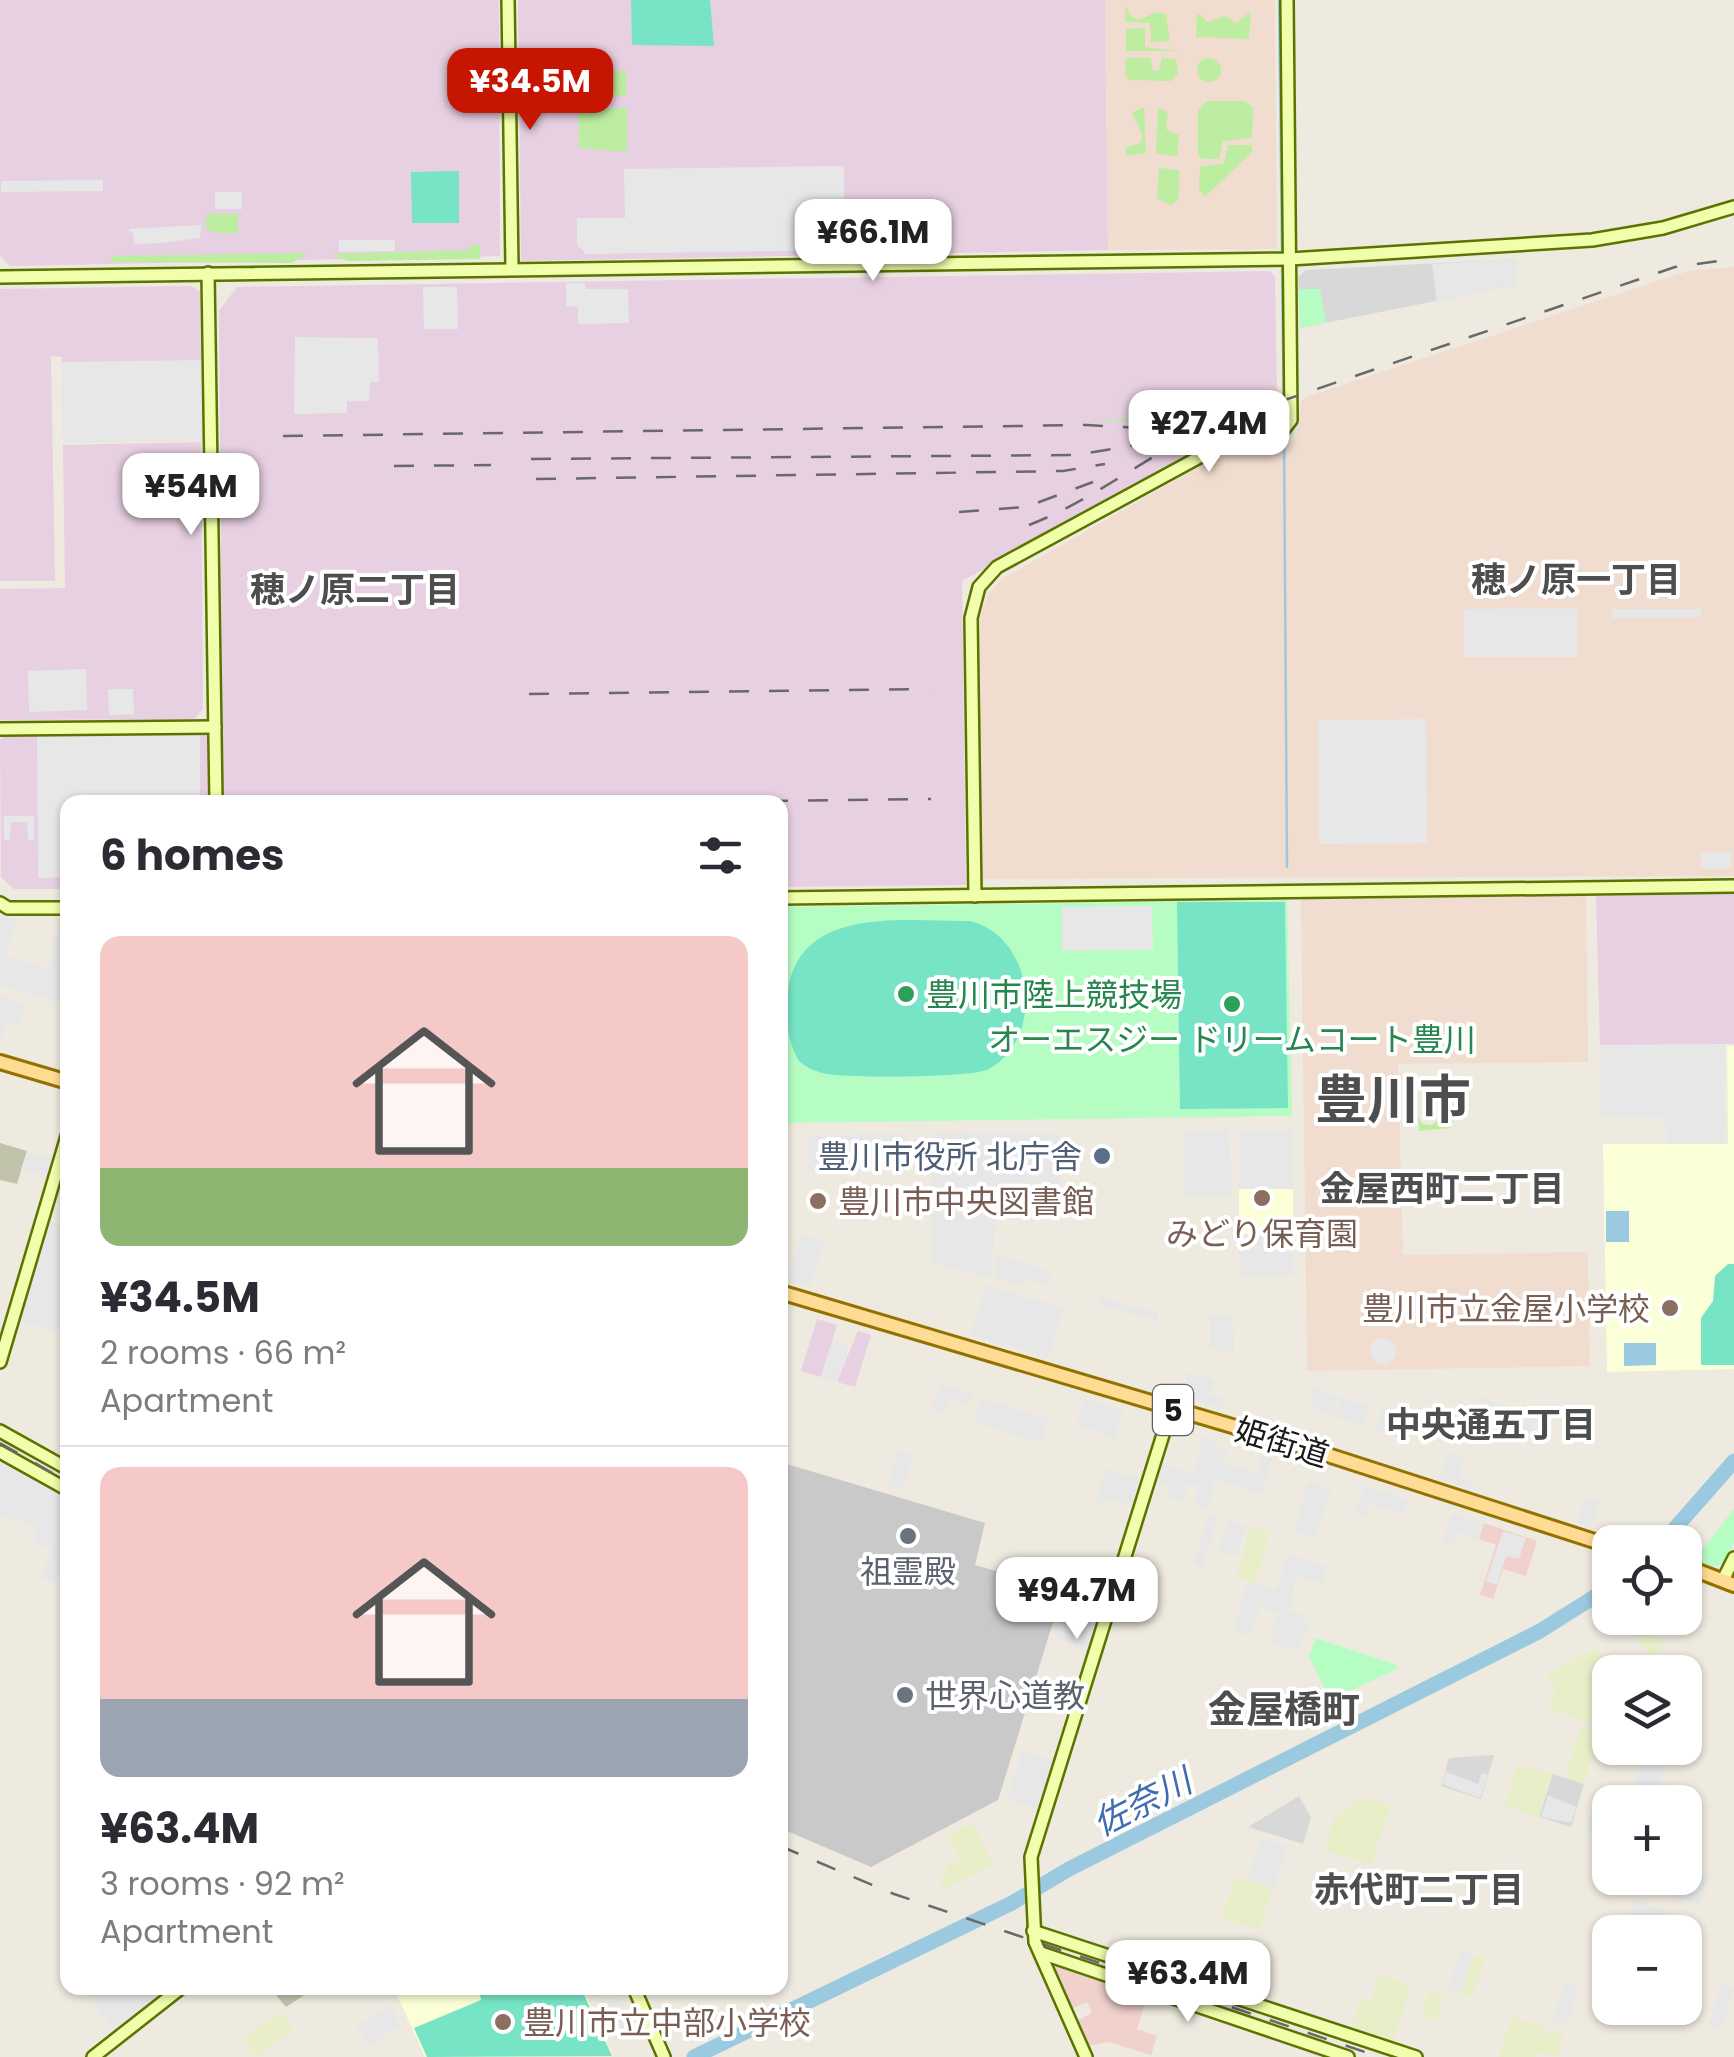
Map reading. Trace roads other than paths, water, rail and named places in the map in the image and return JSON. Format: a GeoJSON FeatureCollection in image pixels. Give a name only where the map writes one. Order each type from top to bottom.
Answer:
{"type":"FeatureCollection","features":[{"type":"Feature","properties":{"kind":"main road"},"geometry":{"type":"LineString","coordinates":[[0,1062],[60,1080]]}},
{"type":"Feature","properties":{"kind":"main road","name":"姫街道"},"geometry":{"type":"LineString","coordinates":[[788,1294],[1592,1540]]}},
{"type":"Feature","properties":{"kind":"main road"},"geometry":{"type":"LineString","coordinates":[[1702,1573],[1729,1583]]}},
{"type":"Feature","properties":{"kind":"street"},"geometry":{"type":"LineString","coordinates":[[508,0],[512,268]]}},
{"type":"Feature","properties":{"kind":"street"},"geometry":{"type":"LineString","coordinates":[[974,896],[971,618],[980,587],[998,567],[1218,448],[1281,433],[1288,427],[1292,411],[1287,0]]}},
{"type":"Feature","properties":{"kind":"street"},"geometry":{"type":"LineString","coordinates":[[0,278],[1290,259],[1592,240],[1663,228],[1734,207]]}},
{"type":"Feature","properties":{"kind":"street"},"geometry":{"type":"LineString","coordinates":[[208,273],[216,795]]}},
{"type":"Feature","properties":{"kind":"street"},"geometry":{"type":"LineString","coordinates":[[0,729],[214,727]]}},
{"type":"Feature","properties":{"kind":"street"},"geometry":{"type":"LineString","coordinates":[[788,898],[1734,886]]}},
{"type":"Feature","properties":{"kind":"street"},"geometry":{"type":"LineString","coordinates":[[0,903],[8,908],[60,908]]}},
{"type":"Feature","properties":{"kind":"street"},"geometry":{"type":"LineString","coordinates":[[0,1362],[60,1160]]}},
{"type":"Feature","properties":{"kind":"street"},"geometry":{"type":"LineString","coordinates":[[1086,2057],[1032,1925],[1031,1857],[1171,1409]]}},
{"type":"Feature","properties":{"kind":"street"},"geometry":{"type":"LineString","coordinates":[[0,1431],[60,1465]]}},
{"type":"Feature","properties":{"kind":"street"},"geometry":{"type":"LineString","coordinates":[[0,1452],[60,1486]]}},
{"type":"Feature","properties":{"kind":"street"},"geometry":{"type":"LineString","coordinates":[[1729,1583],[1734,1558]]}},
{"type":"Feature","properties":{"kind":"street"},"geometry":{"type":"LineString","coordinates":[[1032,1925],[1416,2057]]}},
{"type":"Feature","properties":{"kind":"street"},"geometry":{"type":"LineString","coordinates":[[1041,1954],[1348,2057]]}},
{"type":"Feature","properties":{"kind":"street"},"geometry":{"type":"LineString","coordinates":[[92,2057],[172,1995]]}},
{"type":"Feature","properties":{"kind":"street"},"geometry":{"type":"LineString","coordinates":[[637,1995],[663,2055]]}},
{"type":"Feature","properties":{"kind":"water"},"geometry":{"type":"Polygon","coordinates":[[[1606,1211],[1629,1211],[1629,1242],[1606,1242],[1606,1211]]]}},
{"type":"Feature","properties":{"kind":"water"},"geometry":{"type":"Polygon","coordinates":[[[1624,1343],[1656,1343],[1656,1365],[1624,1366],[1624,1343]]]}},
{"type":"Feature","properties":{"kind":"waterway"},"geometry":{"type":"LineString","coordinates":[[1279,0],[1282,255]]}},
{"type":"Feature","properties":{"kind":"waterway"},"geometry":{"type":"LineString","coordinates":[[1282,263],[1284,420]]}},
{"type":"Feature","properties":{"kind":"waterway"},"geometry":{"type":"LineString","coordinates":[[1284,438],[1287,867]]}},
{"type":"Feature","properties":{"kind":"waterway","name":"佐奈川"},"geometry":{"type":"LineString","coordinates":[[1678,1525],[1734,1461]]}},
{"type":"Feature","properties":{"kind":"waterway","name":"佐奈川"},"geometry":{"type":"LineString","coordinates":[[694,2057],[1012,1903],[1069,1869],[1540,1631],[1592,1598]]}},
{"type":"Feature","properties":{"kind":"railway"},"geometry":{"type":"LineString","coordinates":[[1029,525],[1223,421],[1675,267],[1734,259]]}},
{"type":"Feature","properties":{"kind":"railway"},"geometry":{"type":"LineString","coordinates":[[283,436],[1087,425],[1156,429],[1223,421]]}},
{"type":"Feature","properties":{"kind":"railway"},"geometry":{"type":"LineString","coordinates":[[531,459],[1077,455],[1169,439]]}},
{"type":"Feature","properties":{"kind":"railway"},"geometry":{"type":"LineString","coordinates":[[536,479],[1063,471],[1105,464]]}},
{"type":"Feature","properties":{"kind":"railway"},"geometry":{"type":"LineString","coordinates":[[394,466],[491,465]]}},
{"type":"Feature","properties":{"kind":"railway"},"geometry":{"type":"LineString","coordinates":[[959,512],[1026,507],[1093,482]]}},
{"type":"Feature","properties":{"kind":"railway"},"geometry":{"type":"LineString","coordinates":[[529,694],[929,689]]}},
{"type":"Feature","properties":{"kind":"railway"},"geometry":{"type":"LineString","coordinates":[[788,801],[931,799]]}},
{"type":"Feature","properties":{"kind":"railway"},"geometry":{"type":"LineString","coordinates":[[0,1443],[60,1477]]}},
{"type":"Feature","properties":{"kind":"railway"},"geometry":{"type":"LineString","coordinates":[[788,1849],[894,1894],[1380,2057]]}},
{"type":"Feature","properties":{"kind":"place","name":"豊川市陸上競技場"},"geometry":{"type":"Point","coordinates":[906,994]}},
{"type":"Feature","properties":{"kind":"place","name":"オーエスジー ドリームコート豊川"},"geometry":{"type":"Point","coordinates":[1232,1004]}},
{"type":"Feature","properties":{"kind":"place","name":"豊川市役所 北庁舎"},"geometry":{"type":"Point","coordinates":[1102,1156]}},
{"type":"Feature","properties":{"kind":"place","name":"みどり保育園"},"geometry":{"type":"Point","coordinates":[1262,1198]}},
{"type":"Feature","properties":{"kind":"place","name":"豊川市中央図書館"},"geometry":{"type":"Point","coordinates":[818,1201]}},
{"type":"Feature","properties":{"kind":"place","name":"豊川市立金屋小学校"},"geometry":{"type":"Point","coordinates":[1670,1308]}},
{"type":"Feature","properties":{"kind":"place","name":"祖霊殿"},"geometry":{"type":"Point","coordinates":[908,1536]}},
{"type":"Feature","properties":{"kind":"place","name":"世界心道教"},"geometry":{"type":"Point","coordinates":[905,1695]}},
{"type":"Feature","properties":{"kind":"place","name":"豊川市立中部小学校"},"geometry":{"type":"Point","coordinates":[503,2022]}},
{"type":"Feature","properties":{"kind":"district","name":"穂ノ原一丁目"},"geometry":{"type":"Point","coordinates":[1576,579]}},
{"type":"Feature","properties":{"kind":"district","name":"穂ノ原二丁目"},"geometry":{"type":"Point","coordinates":[355,589]}},
{"type":"Feature","properties":{"kind":"district","name":"豊川市"},"geometry":{"type":"Point","coordinates":[1393,1099]}},
{"type":"Feature","properties":{"kind":"district","name":"金屋西町二丁目"},"geometry":{"type":"Point","coordinates":[1442,1188]}},
{"type":"Feature","properties":{"kind":"district","name":"中央通五丁目"},"geometry":{"type":"Point","coordinates":[1491,1424]}},
{"type":"Feature","properties":{"kind":"district","name":"金屋橋町"},"geometry":{"type":"Point","coordinates":[1284,1709]}},
{"type":"Feature","properties":{"kind":"district","name":"赤代町二丁目"},"geometry":{"type":"Point","coordinates":[1419,1889]}}]}
